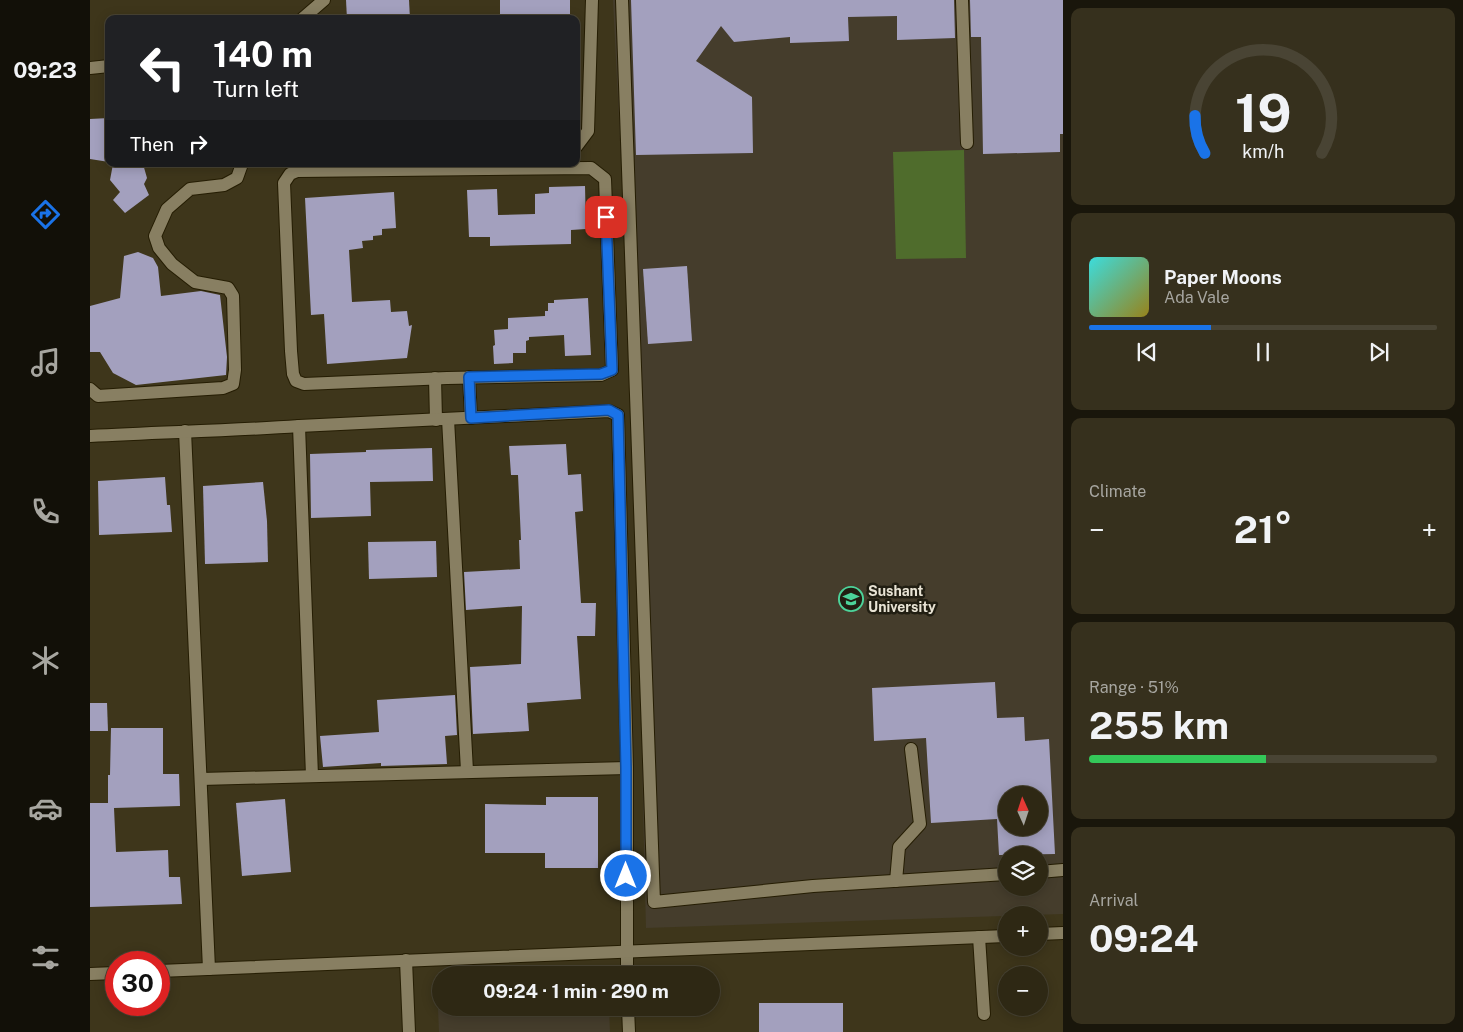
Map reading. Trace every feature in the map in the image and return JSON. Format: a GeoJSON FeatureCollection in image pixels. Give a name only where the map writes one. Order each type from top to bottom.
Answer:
{"type":"FeatureCollection","features":[{"type":"Feature","properties":{"kind":"street"},"geometry":{"type":"LineString","coordinates":[[307,15],[324,0]]}},
{"type":"Feature","properties":{"kind":"street"},"geometry":{"type":"LineString","coordinates":[[580,142],[588,131],[592,0]]}},
{"type":"Feature","properties":{"kind":"street"},"geometry":{"type":"LineString","coordinates":[[622,0],[654,902],[813,886],[998,875]]}},
{"type":"Feature","properties":{"kind":"street"},"geometry":{"type":"LineString","coordinates":[[962,0],[967,143]]}},
{"type":"Feature","properties":{"kind":"street"},"geometry":{"type":"LineString","coordinates":[[90,68],[105,66]]}},
{"type":"Feature","properties":{"kind":"street"},"geometry":{"type":"LineString","coordinates":[[90,389],[98,396],[223,388],[233,384],[235,370],[233,296],[228,288],[195,282],[172,264],[159,248],[155,236],[167,209],[190,189],[224,185],[237,178],[241,167]]}},
{"type":"Feature","properties":{"kind":"street"},"geometry":{"type":"LineString","coordinates":[[591,168],[605,178],[612,370],[601,374],[469,377],[304,384],[296,381],[293,374],[291,351],[284,183],[290,174],[297,171],[591,168]]}},
{"type":"Feature","properties":{"kind":"street"},"geometry":{"type":"LineString","coordinates":[[469,377],[471,418]]}},
{"type":"Feature","properties":{"kind":"street"},"geometry":{"type":"LineString","coordinates":[[435,378],[442,419],[467,771]]}},
{"type":"Feature","properties":{"kind":"street"},"geometry":{"type":"LineString","coordinates":[[90,436],[248,430],[609,410],[618,415],[626,768],[627,966]]}},
{"type":"Feature","properties":{"kind":"street"},"geometry":{"type":"LineString","coordinates":[[299,426],[312,776]]}},
{"type":"Feature","properties":{"kind":"street"},"geometry":{"type":"LineString","coordinates":[[185,431],[209,969]]}},
{"type":"Feature","properties":{"kind":"street"},"geometry":{"type":"LineString","coordinates":[[896,881],[898,847],[920,824],[911,749]]}},
{"type":"Feature","properties":{"kind":"street"},"geometry":{"type":"LineString","coordinates":[[201,779],[626,768]]}},
{"type":"Feature","properties":{"kind":"street"},"geometry":{"type":"LineString","coordinates":[[1048,871],[1063,870]]}},
{"type":"Feature","properties":{"kind":"street"},"geometry":{"type":"LineString","coordinates":[[1048,934],[1063,933]]}},
{"type":"Feature","properties":{"kind":"street"},"geometry":{"type":"LineString","coordinates":[[170,971],[626,950],[998,936]]}},
{"type":"Feature","properties":{"kind":"street"},"geometry":{"type":"LineString","coordinates":[[979,937],[984,1014]]}},
{"type":"Feature","properties":{"kind":"street"},"geometry":{"type":"LineString","coordinates":[[406,960],[409,1032]]}},
{"type":"Feature","properties":{"kind":"street"},"geometry":{"type":"LineString","coordinates":[[90,974],[105,973]]}},
{"type":"Feature","properties":{"kind":"street"},"geometry":{"type":"LineString","coordinates":[[628,1016],[629,1032]]}},
{"type":"Feature","properties":{"kind":"shaded area","name":"Sushant University"},"geometry":{"type":"Polygon","coordinates":[[[613,0],[1063,0],[1063,914],[1048,915],[1048,906],[998,906],[998,916],[646,928],[633,402],[613,0]]]}},
{"type":"Feature","properties":{"kind":"shaded area"},"geometry":{"type":"Polygon","coordinates":[[[438,1016],[609,1016],[610,1032],[439,1032],[438,1016]]]}},
{"type":"Feature","properties":{"kind":"green space"},"geometry":{"type":"Polygon","coordinates":[[[964,150],[966,258],[896,259],[893,152],[964,150]]]}},
{"type":"Feature","properties":{"kind":"building"},"geometry":{"type":"Polygon","coordinates":[[[346,0],[409,0],[410,15],[347,15],[346,0]]]}},
{"type":"Feature","properties":{"kind":"building"},"geometry":{"type":"Polygon","coordinates":[[[500,0],[570,0],[570,15],[500,15],[500,0]]]}},
{"type":"Feature","properties":{"kind":"building"},"geometry":{"type":"Polygon","coordinates":[[[631,0],[954,0],[955,38],[897,40],[897,16],[848,17],[849,41],[790,43],[790,37],[734,42],[721,26],[696,61],[752,97],[753,153],[636,155],[631,0]]]}},
{"type":"Feature","properties":{"kind":"building"},"geometry":{"type":"Polygon","coordinates":[[[970,0],[1063,0],[1063,134],[1060,134],[1060,152],[983,154],[981,37],[971,37],[970,0]]]}},
{"type":"Feature","properties":{"kind":"building"},"geometry":{"type":"Polygon","coordinates":[[[105,118],[105,161],[90,159],[90,119],[105,118]]]}},
{"type":"Feature","properties":{"kind":"building"},"geometry":{"type":"Polygon","coordinates":[[[112,167],[144,167],[147,178],[144,184],[149,195],[125,213],[113,200],[120,192],[110,180],[112,167]]]}},
{"type":"Feature","properties":{"kind":"building"},"geometry":{"type":"Polygon","coordinates":[[[585,186],[586,229],[571,230],[571,244],[490,246],[490,237],[469,237],[467,190],[497,189],[498,215],[535,214],[535,194],[549,193],[549,187],[585,186]]]}},
{"type":"Feature","properties":{"kind":"building"},"geometry":{"type":"Polygon","coordinates":[[[394,192],[396,228],[382,229],[382,235],[373,236],[373,240],[362,241],[363,248],[349,250],[352,302],[390,300],[391,312],[407,311],[409,326],[412,325],[407,358],[327,364],[324,314],[311,315],[305,198],[394,192]]]}},
{"type":"Feature","properties":{"kind":"building"},"geometry":{"type":"Polygon","coordinates":[[[138,252],[153,258],[158,267],[161,296],[201,291],[220,295],[227,357],[226,375],[136,385],[113,373],[100,352],[90,352],[90,306],[120,298],[124,256],[138,252]]]}},
{"type":"Feature","properties":{"kind":"building"},"geometry":{"type":"Polygon","coordinates":[[[687,266],[692,341],[648,344],[643,269],[687,266]]]}},
{"type":"Feature","properties":{"kind":"building"},"geometry":{"type":"Polygon","coordinates":[[[588,298],[591,355],[565,356],[564,335],[529,337],[529,340],[526,341],[526,353],[513,353],[513,363],[494,364],[494,330],[508,329],[508,318],[545,316],[545,311],[548,311],[548,303],[554,303],[554,300],[588,298]]]}},
{"type":"Feature","properties":{"kind":"building"},"geometry":{"type":"Polygon","coordinates":[[[566,444],[568,475],[581,474],[583,511],[575,512],[581,603],[596,603],[595,636],[577,636],[581,699],[527,703],[529,731],[473,734],[470,667],[521,664],[522,606],[466,610],[464,572],[520,569],[519,540],[521,540],[518,475],[511,475],[509,446],[566,444]]]}},
{"type":"Feature","properties":{"kind":"building"},"geometry":{"type":"Polygon","coordinates":[[[432,448],[433,481],[370,482],[371,516],[311,518],[310,454],[432,448]]]}},
{"type":"Feature","properties":{"kind":"building"},"geometry":{"type":"Polygon","coordinates":[[[165,477],[167,505],[170,505],[172,532],[99,535],[98,481],[165,477]]]}},
{"type":"Feature","properties":{"kind":"building"},"geometry":{"type":"Polygon","coordinates":[[[263,482],[267,521],[268,562],[205,564],[203,486],[263,482]]]}},
{"type":"Feature","properties":{"kind":"building"},"geometry":{"type":"Polygon","coordinates":[[[436,541],[437,577],[369,579],[368,542],[436,541]]]}},
{"type":"Feature","properties":{"kind":"building"},"geometry":{"type":"Polygon","coordinates":[[[995,682],[997,718],[1024,717],[1025,741],[1049,739],[1055,854],[1048,854],[1048,846],[998,846],[997,819],[931,823],[926,738],[874,741],[872,688],[995,682]]]}},
{"type":"Feature","properties":{"kind":"building"},"geometry":{"type":"Polygon","coordinates":[[[455,695],[457,735],[445,736],[447,764],[381,766],[381,763],[323,767],[320,736],[379,732],[377,700],[455,695]]]}},
{"type":"Feature","properties":{"kind":"building"},"geometry":{"type":"Polygon","coordinates":[[[90,703],[107,703],[108,731],[90,731],[90,703]]]}},
{"type":"Feature","properties":{"kind":"building"},"geometry":{"type":"Polygon","coordinates":[[[111,728],[163,728],[163,774],[179,774],[180,806],[114,808],[116,852],[168,850],[169,877],[180,877],[182,904],[90,907],[90,803],[108,803],[111,728]]]}},
{"type":"Feature","properties":{"kind":"building"},"geometry":{"type":"Polygon","coordinates":[[[546,797],[598,797],[598,868],[545,868],[545,853],[485,853],[485,804],[546,805],[546,797]]]}},
{"type":"Feature","properties":{"kind":"building"},"geometry":{"type":"Polygon","coordinates":[[[285,799],[291,872],[242,876],[236,803],[285,799]]]}},
{"type":"Feature","properties":{"kind":"building"},"geometry":{"type":"Polygon","coordinates":[[[759,1003],[843,1003],[843,1032],[759,1032],[759,1003]]]}},
{"type":"Feature","properties":{"kind":"place","name":"Sushant University"},"geometry":{"type":"Point","coordinates":[851,599]}},
{"type":"Feature","properties":{"kind":"route"},"geometry":{"type":"LineString","coordinates":[[606,217],[612,370],[601,374],[469,377],[471,418],[609,410],[618,415],[626,768],[626,876]]}}]}
